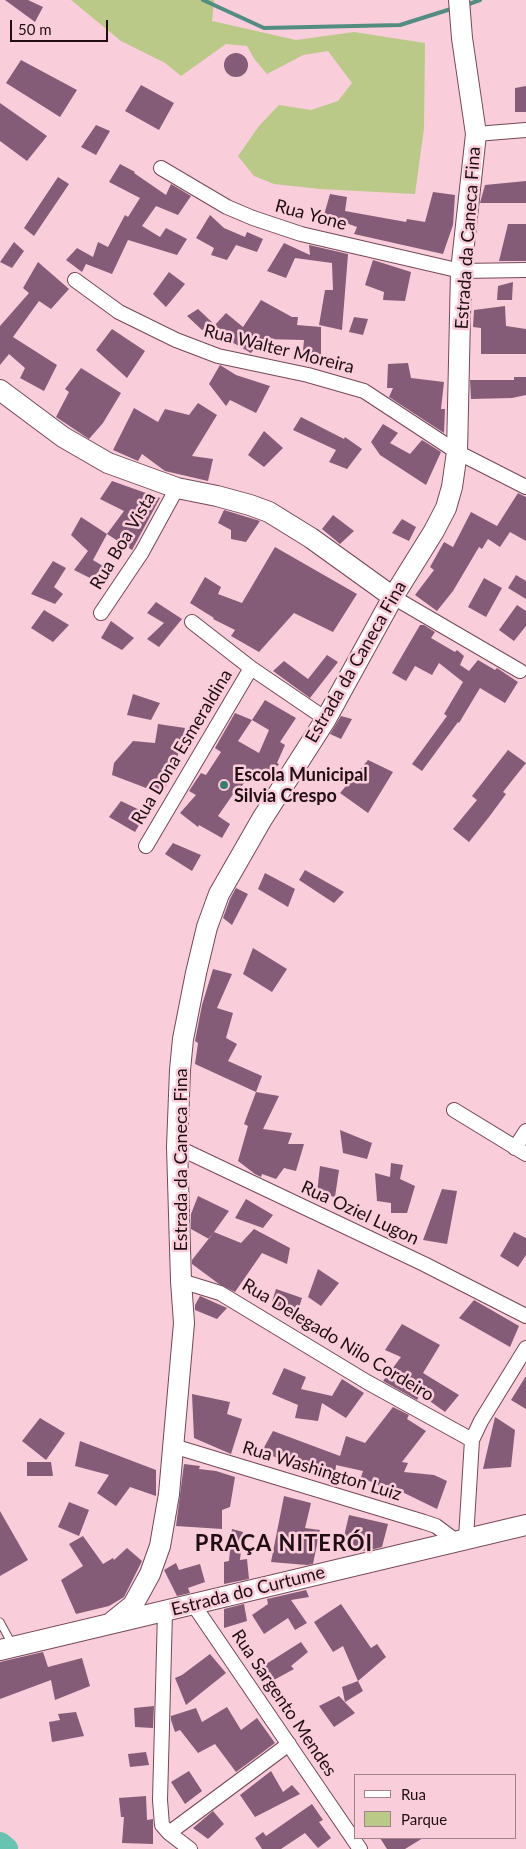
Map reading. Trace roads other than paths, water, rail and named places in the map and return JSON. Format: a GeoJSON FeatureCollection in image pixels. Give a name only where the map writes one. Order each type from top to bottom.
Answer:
{"type":"FeatureCollection","features":[{"type":"Feature","properties":{"kind":"street","name":"Estrada da Caneca Fina"},"geometry":{"type":"LineString","coordinates":[[6,1648],[112,1622],[138,1611],[160,1546],[169,1494],[183,1332],[177,1147],[180,1070],[196,973],[212,909],[262,819],[326,719],[394,597],[434,531],[446,508],[452,487],[457,452],[462,271],[476,134],[462,38],[459,0]]}},
{"type":"Feature","properties":{"kind":"street"},"geometry":{"type":"LineString","coordinates":[[476,134],[526,130]]}},
{"type":"Feature","properties":{"kind":"street","name":"Rua Yone"},"geometry":{"type":"LineString","coordinates":[[161,168],[227,207],[301,234],[462,271],[526,270]]}},
{"type":"Feature","properties":{"kind":"street","name":"Rua Walter Moreira"},"geometry":{"type":"LineString","coordinates":[[75,280],[119,312],[184,344],[218,356],[308,374],[364,391],[457,452],[526,487]]}},
{"type":"Feature","properties":{"kind":"street"},"geometry":{"type":"LineString","coordinates":[[0,390],[63,437],[125,470],[177,488],[217,496],[269,512],[311,538],[394,597],[520,671]]}},
{"type":"Feature","properties":{"kind":"street","name":"Rua Boa Vista"},"geometry":{"type":"LineString","coordinates":[[101,613],[142,552],[177,488]]}},
{"type":"Feature","properties":{"kind":"street"},"geometry":{"type":"LineString","coordinates":[[192,622],[251,668],[326,719]]}},
{"type":"Feature","properties":{"kind":"street","name":"Rua Dona Esmeraldina"},"geometry":{"type":"LineString","coordinates":[[146,846],[251,668]]}},
{"type":"Feature","properties":{"kind":"street"},"geometry":{"type":"LineString","coordinates":[[454,1110],[521,1151],[526,1131]]}},
{"type":"Feature","properties":{"kind":"street","name":"Rua Oziel Lugon"},"geometry":{"type":"LineString","coordinates":[[177,1147],[424,1264],[526,1316]]}},
{"type":"Feature","properties":{"kind":"street","name":"Rua Delegado Nilo Cordeiro"},"geometry":{"type":"LineString","coordinates":[[181,1281],[220,1293],[367,1382],[472,1440]]}},
{"type":"Feature","properties":{"kind":"street"},"geometry":{"type":"LineString","coordinates":[[461,1539],[472,1440],[481,1421],[526,1348]]}},
{"type":"Feature","properties":{"kind":"street","name":"Rua Washington Luiz"},"geometry":{"type":"LineString","coordinates":[[174,1446],[424,1522],[461,1539]]}},
{"type":"Feature","properties":{"kind":"street","name":"Estrada do Curtume"},"geometry":{"type":"LineString","coordinates":[[138,1611],[165,1612],[461,1539],[526,1525]]}},
{"type":"Feature","properties":{"kind":"street","name":"Rua Sargento Mendes"},"geometry":{"type":"LineString","coordinates":[[193,1604],[360,1849]]}},
{"type":"Feature","properties":{"kind":"street"},"geometry":{"type":"LineString","coordinates":[[165,1612],[160,1800],[162,1825],[169,1833],[190,1849]]}},
{"type":"Feature","properties":{"kind":"street"},"geometry":{"type":"LineString","coordinates":[[169,1833],[289,1744]]}},
{"type":"Feature","properties":{"kind":"lane"},"geometry":{"type":"LineString","coordinates":[[0,1622],[6,1648]]}},
{"type":"Feature","properties":{"kind":"waterway"},"geometry":{"type":"LineString","coordinates":[[203,0],[264,28],[400,25],[454,8]]}},
{"type":"Feature","properties":{"kind":"waterway"},"geometry":{"type":"LineString","coordinates":[[466,5],[480,0]]}},
{"type":"Feature","properties":{"kind":"waterway"},"geometry":{"type":"LineString","coordinates":[[0,1844],[6,1849]]}},
{"type":"Feature","properties":{"kind":"place","name":"Escola Municipal Silvia Crespo"},"geometry":{"type":"Point","coordinates":[224,785]}},
{"type":"Feature","properties":{"kind":"district","name":"PRAÇA NITERÓI"},"geometry":{"type":"Point","coordinates":[284,1544]}}]}
